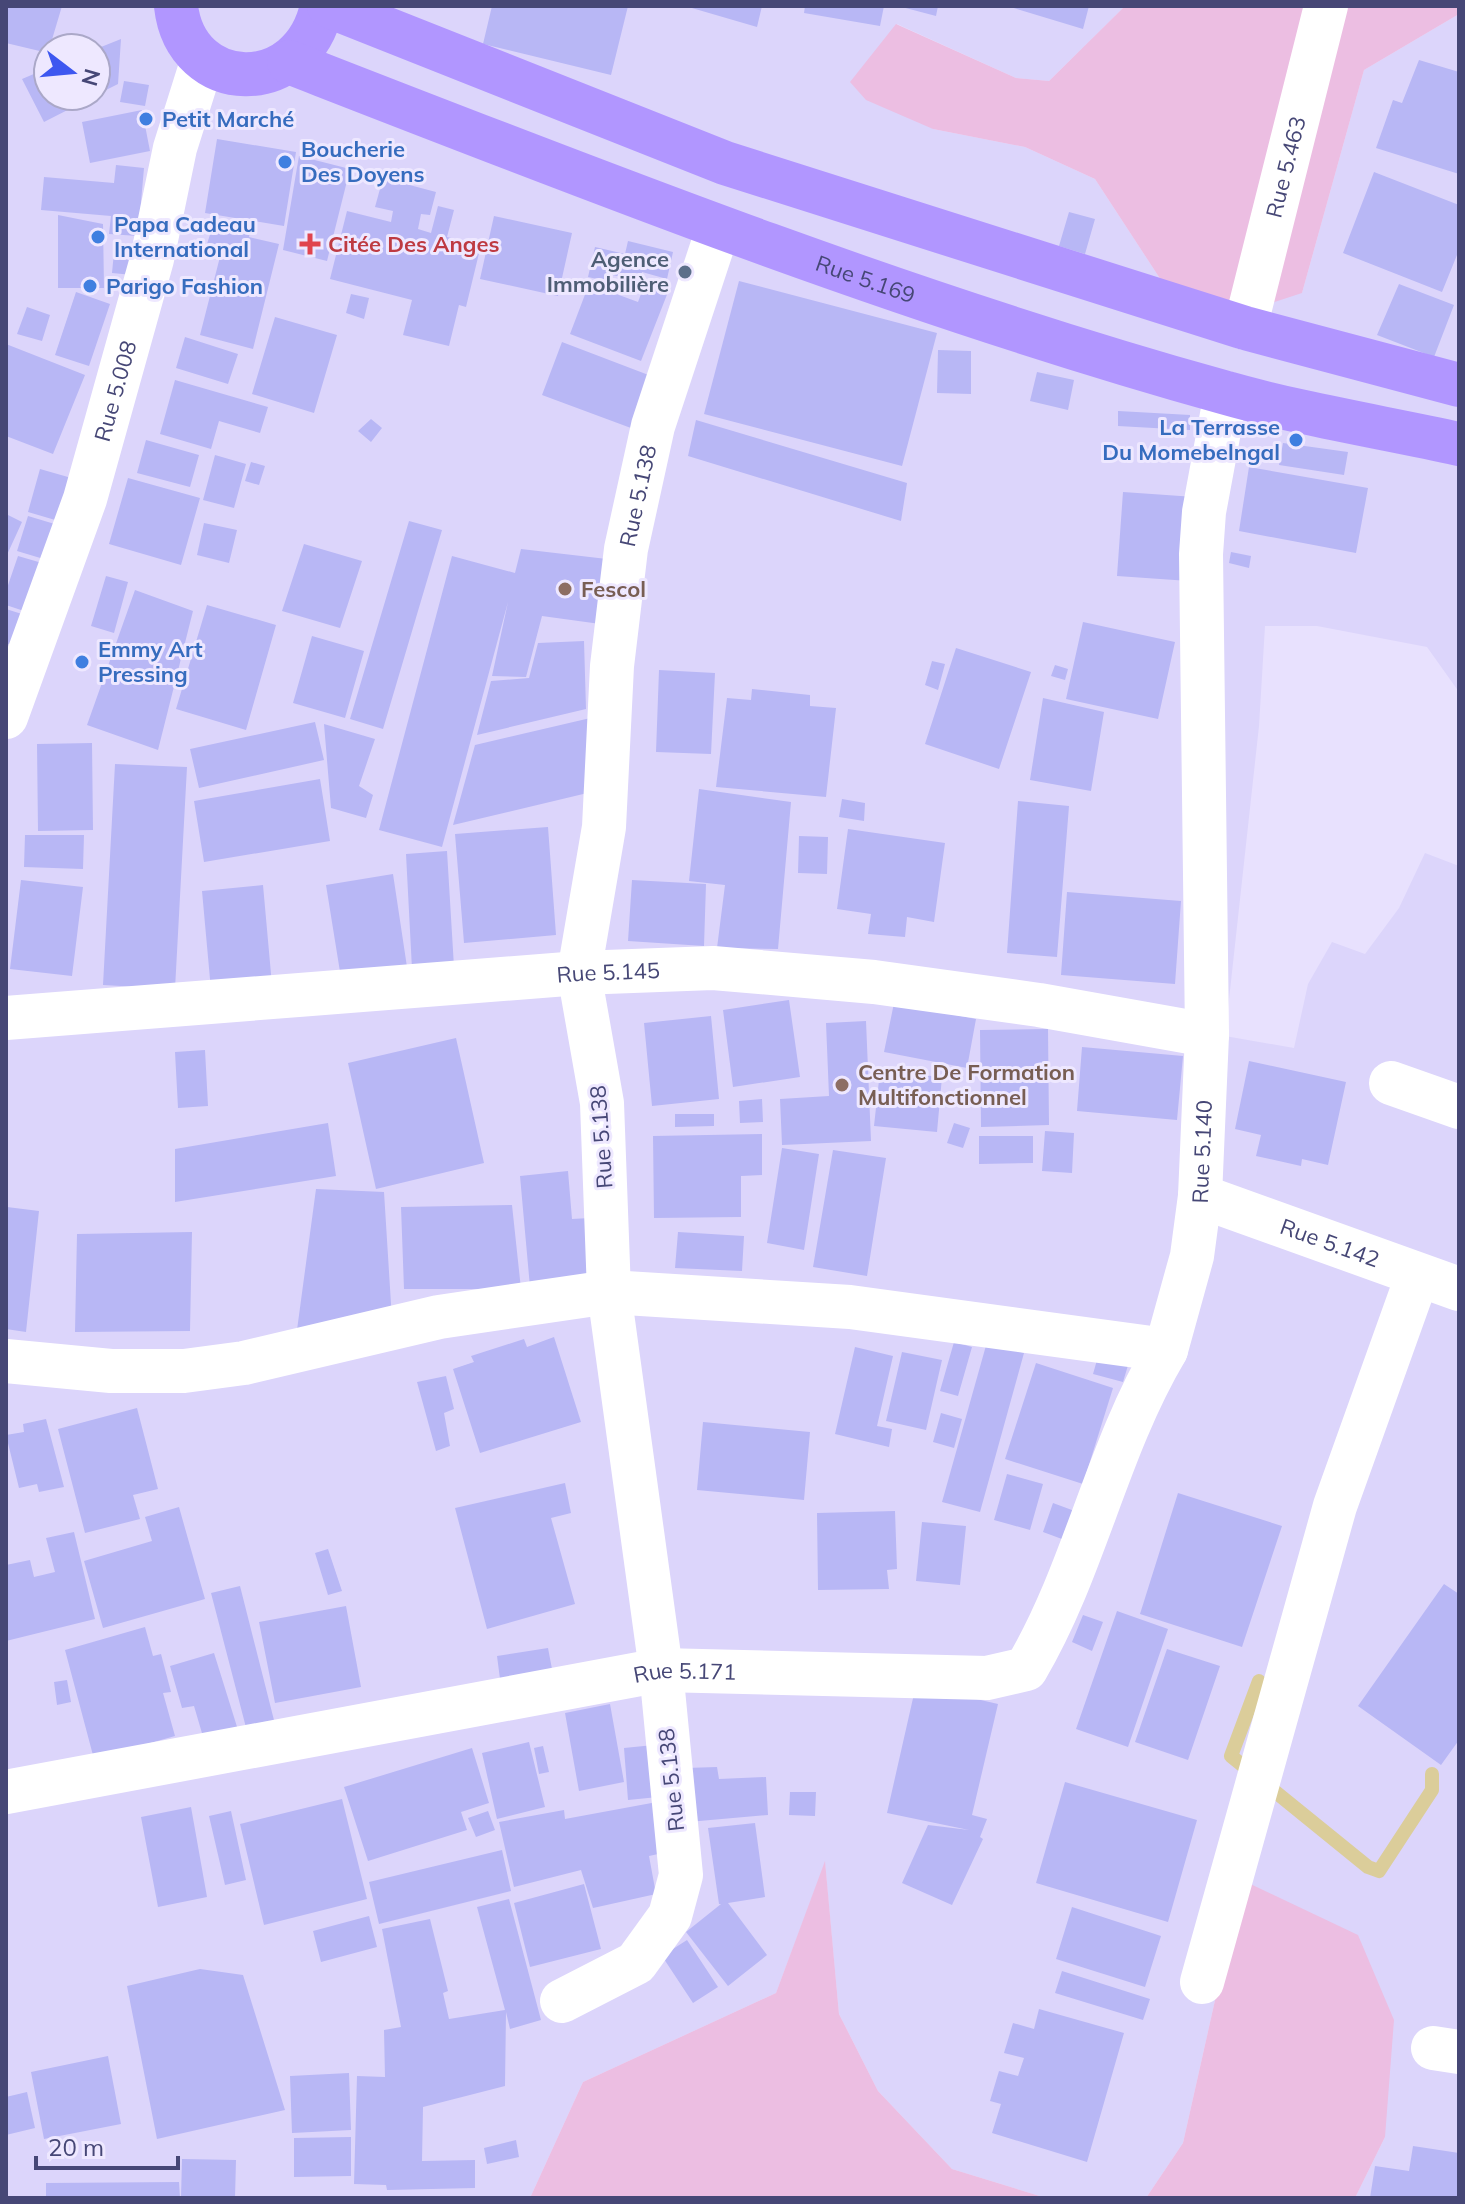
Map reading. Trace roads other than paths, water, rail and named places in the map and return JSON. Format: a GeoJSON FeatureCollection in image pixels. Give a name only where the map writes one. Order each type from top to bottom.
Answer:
{"type":"FeatureCollection","features":[{"type":"Feature","properties":{"kind":"main road"},"geometry":{"type":"LineString","coordinates":[[176,6],[187,42],[203,59],[223,70],[246,74],[269,72],[289,62],[307,46],[318,26],[322,6]]}},
{"type":"Feature","properties":{"kind":"main road"},"geometry":{"type":"LineString","coordinates":[[329,6],[725,163],[1245,328],[1459,385]]}},
{"type":"Feature","properties":{"kind":"main road","name":"Rue 5.169"},"geometry":{"type":"LineString","coordinates":[[289,62],[718,229],[957,311],[1226,393],[1459,444]]}},
{"type":"Feature","properties":{"kind":"street","name":"Rue 5.463"},"geometry":{"type":"LineString","coordinates":[[1245,328],[1326,6]]}},
{"type":"Feature","properties":{"kind":"street","name":"Rue 5.008"},"geometry":{"type":"LineString","coordinates":[[11,687],[85,499],[152,259],[175,148],[203,59]]}},
{"type":"Feature","properties":{"kind":"street","name":"Rue 5.138"},"geometry":{"type":"LineString","coordinates":[[562,2001],[636,1963],[670,1916],[681,1875],[661,1670],[609,1292],[602,1103],[579,973],[604,827],[612,666],[626,549],[653,426],[718,229]]}},
{"type":"Feature","properties":{"kind":"street","name":"Rue 5.140"},"geometry":{"type":"LineString","coordinates":[[1166,1350],[1192,1256],[1200,1196],[1207,1035],[1201,554],[1204,512],[1226,393]]}},
{"type":"Feature","properties":{"kind":"street","name":"Rue 5.145"},"geometry":{"type":"LineString","coordinates":[[6,1018],[579,973],[713,968],[874,982],[1039,1005],[1207,1035]]}},
{"type":"Feature","properties":{"kind":"street"},"geometry":{"type":"LineString","coordinates":[[1391,1083],[1459,1107]]}},
{"type":"Feature","properties":{"kind":"street","name":"Rue 5.142"},"geometry":{"type":"LineString","coordinates":[[1200,1196],[1417,1277],[1459,1289]]}},
{"type":"Feature","properties":{"kind":"street"},"geometry":{"type":"LineString","coordinates":[[1202,1982],[1335,1506],[1417,1277]]}},
{"type":"Feature","properties":{"kind":"street"},"geometry":{"type":"LineString","coordinates":[[6,1361],[111,1371],[184,1371],[244,1363],[439,1317],[609,1292],[850,1307],[1166,1350]]}},
{"type":"Feature","properties":{"kind":"street","name":"Rue 5.171"},"geometry":{"type":"LineString","coordinates":[[6,1792],[661,1670],[987,1678],[1026,1669],[1049,1629],[1096,1501],[1147,1382],[1166,1350]]}},
{"type":"Feature","properties":{"kind":"waterway"},"geometry":{"type":"LineString","coordinates":[[1259,1681],[1231,1756],[1368,1867],[1379,1871],[1432,1790],[1432,1774]]}},
{"type":"Feature","properties":{"kind":"place","name":"Petit Marché"},"geometry":{"type":"Point","coordinates":[146,119]}},
{"type":"Feature","properties":{"kind":"place","name":"Boucherie Des Doyens"},"geometry":{"type":"Point","coordinates":[285,162]}},
{"type":"Feature","properties":{"kind":"place","name":"Papa Cadeau International"},"geometry":{"type":"Point","coordinates":[98,237]}},
{"type":"Feature","properties":{"kind":"place","name":"Citée Des Anges"},"geometry":{"type":"Point","coordinates":[310,244]}},
{"type":"Feature","properties":{"kind":"place","name":"Agence Immobilière"},"geometry":{"type":"Point","coordinates":[685,272]}},
{"type":"Feature","properties":{"kind":"place","name":"Parigo Fashion"},"geometry":{"type":"Point","coordinates":[90,286]}},
{"type":"Feature","properties":{"kind":"place","name":"La Terrasse Du Momebelngal"},"geometry":{"type":"Point","coordinates":[1296,440]}},
{"type":"Feature","properties":{"kind":"place","name":"Fescol"},"geometry":{"type":"Point","coordinates":[565,589]}},
{"type":"Feature","properties":{"kind":"place","name":"Emmy Art Pressing"},"geometry":{"type":"Point","coordinates":[82,662]}},
{"type":"Feature","properties":{"kind":"place","name":"Centre De Formation Multifonctionnel"},"geometry":{"type":"Point","coordinates":[842,1085]}}]}
